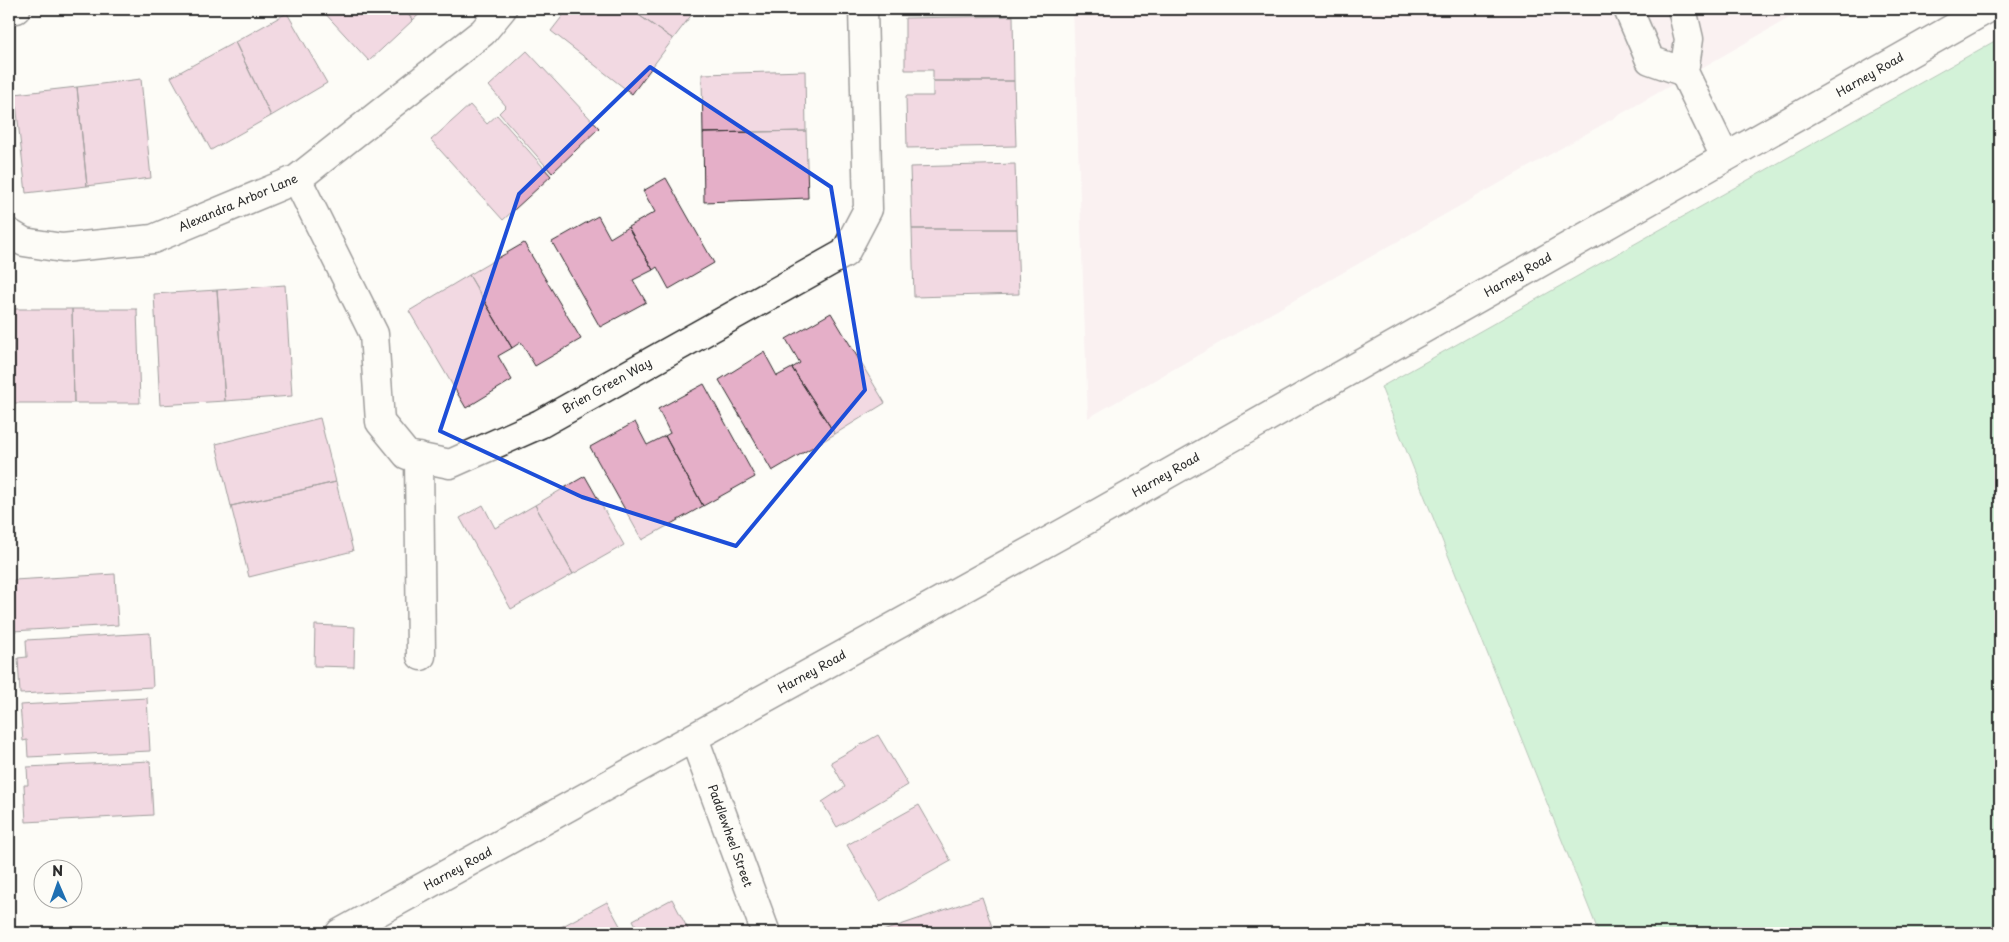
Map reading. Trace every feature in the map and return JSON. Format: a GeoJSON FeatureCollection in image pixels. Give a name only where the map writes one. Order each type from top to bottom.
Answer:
{"type":"FeatureCollection","features":[{"type":"Feature","properties":{"kind":"street"},"geometry":{"type":"LineString","coordinates":[[9,9],[16,9]]}},
{"type":"Feature","properties":{"kind":"street","name":"Alexandra Arbor Lane"},"geometry":{"type":"LineString","coordinates":[[9,233],[24,242],[62,248],[153,239],[297,180],[483,32],[502,9]]}},
{"type":"Feature","properties":{"kind":"street","name":"Brien Green Way"},"geometry":{"type":"LineString","coordinates":[[297,180],[374,334],[380,422],[407,455],[450,464],[540,424],[845,253],[868,209],[863,9]]}},
{"type":"Feature","properties":{"kind":"street"},"geometry":{"type":"LineString","coordinates":[[1628,9],[1650,60],[1684,72]]}},
{"type":"Feature","properties":{"kind":"street"},"geometry":{"type":"LineString","coordinates":[[1682,9],[1690,38],[1684,72],[1724,158]]}},
{"type":"Feature","properties":{"kind":"street","name":"Harney Road"},"geometry":{"type":"LineString","coordinates":[[340,933],[1085,521],[1987,9]]}},
{"type":"Feature","properties":{"kind":"street"},"geometry":{"type":"LineString","coordinates":[[419,457],[421,656]]}},
{"type":"Feature","properties":{"kind":"street","name":"Paddlewheel Street"},"geometry":{"type":"LineString","coordinates":[[694,738],[766,933]]}},
{"type":"Feature","properties":{"kind":"highlighted area"},"geometry":{"type":"Polygon","coordinates":[[[650,67],[831,187],[865,390],[736,546],[582,497],[440,431],[519,194],[650,67]]]}},
{"type":"Feature","properties":{"kind":"shaded area"},"geometry":{"type":"Polygon","coordinates":[[[1073,9],[1805,9],[1088,418],[1073,9]]]}},
{"type":"Feature","properties":{"kind":"green space"},"geometry":{"type":"Polygon","coordinates":[[[2000,38],[2000,933],[1599,933],[1381,387],[2000,38]]]}},
{"type":"Feature","properties":{"kind":"building"},"geometry":{"type":"Polygon","coordinates":[[[321,9],[403,9],[413,20],[369,61],[321,9]]]}},
{"type":"Feature","properties":{"kind":"building"},"geometry":{"type":"Polygon","coordinates":[[[403,9],[425,9],[413,20],[403,9]]]}},
{"type":"Feature","properties":{"kind":"building"},"geometry":{"type":"Polygon","coordinates":[[[568,9],[630,9],[673,39],[632,94],[551,31],[568,9]]]}},
{"type":"Feature","properties":{"kind":"building"},"geometry":{"type":"Polygon","coordinates":[[[630,9],[696,9],[673,39],[630,9]]]}},
{"type":"Feature","properties":{"kind":"building"},"geometry":{"type":"Polygon","coordinates":[[[287,13],[327,83],[271,116],[235,42],[287,13]]]}},
{"type":"Feature","properties":{"kind":"building"},"geometry":{"type":"Polygon","coordinates":[[[1013,16],[1014,81],[933,81],[933,70],[905,70],[905,18],[1013,16]]]}},
{"type":"Feature","properties":{"kind":"building"},"geometry":{"type":"Polygon","coordinates":[[[235,42],[271,116],[211,150],[171,77],[235,42]]]}},
{"type":"Feature","properties":{"kind":"building"},"geometry":{"type":"Polygon","coordinates":[[[527,51],[599,128],[552,173],[499,113],[506,106],[489,86],[527,51]]]}},
{"type":"Feature","properties":{"kind":"building"},"geometry":{"type":"Polygon","coordinates":[[[805,71],[806,131],[703,133],[702,74],[805,71]]]}},
{"type":"Feature","properties":{"kind":"building"},"geometry":{"type":"Polygon","coordinates":[[[141,79],[151,178],[87,186],[77,87],[141,79]]]}},
{"type":"Feature","properties":{"kind":"building"},"geometry":{"type":"Polygon","coordinates":[[[933,81],[1014,81],[1016,146],[907,148],[906,96],[933,96],[933,81]]]}},
{"type":"Feature","properties":{"kind":"building"},"geometry":{"type":"Polygon","coordinates":[[[77,87],[87,186],[26,193],[15,94],[77,87]]]}},
{"type":"Feature","properties":{"kind":"building"},"geometry":{"type":"Polygon","coordinates":[[[470,105],[487,124],[497,115],[551,176],[503,220],[431,140],[470,105]]]}},
{"type":"Feature","properties":{"kind":"building"},"geometry":{"type":"Polygon","coordinates":[[[806,131],[808,198],[704,202],[703,133],[806,131]]]}},
{"type":"Feature","properties":{"kind":"building"},"geometry":{"type":"Polygon","coordinates":[[[1015,164],[1017,229],[912,229],[910,167],[1015,164]]]}},
{"type":"Feature","properties":{"kind":"building"},"geometry":{"type":"Polygon","coordinates":[[[666,178],[714,263],[669,289],[657,267],[653,270],[628,227],[655,212],[643,191],[666,178]]]}},
{"type":"Feature","properties":{"kind":"building"},"geometry":{"type":"Polygon","coordinates":[[[598,216],[610,238],[628,227],[653,270],[633,280],[646,302],[600,327],[552,242],[598,216]]]}},
{"type":"Feature","properties":{"kind":"building"},"geometry":{"type":"Polygon","coordinates":[[[912,229],[1017,229],[1019,294],[914,297],[912,229]]]}},
{"type":"Feature","properties":{"kind":"building"},"geometry":{"type":"Polygon","coordinates":[[[524,243],[581,339],[535,366],[521,342],[512,348],[469,275],[524,243]]]}},
{"type":"Feature","properties":{"kind":"building"},"geometry":{"type":"Polygon","coordinates":[[[469,275],[512,348],[498,356],[512,380],[466,408],[409,311],[469,275]]]}},
{"type":"Feature","properties":{"kind":"building"},"geometry":{"type":"Polygon","coordinates":[[[285,285],[292,396],[225,401],[217,290],[285,285]]]}},
{"type":"Feature","properties":{"kind":"building"},"geometry":{"type":"Polygon","coordinates":[[[217,290],[225,401],[160,405],[154,294],[217,290]]]}},
{"type":"Feature","properties":{"kind":"building"},"geometry":{"type":"Polygon","coordinates":[[[13,309],[72,309],[74,403],[14,403],[13,309]]]}},
{"type":"Feature","properties":{"kind":"building"},"geometry":{"type":"Polygon","coordinates":[[[72,309],[137,309],[140,403],[74,403],[72,309]]]}},
{"type":"Feature","properties":{"kind":"building"},"geometry":{"type":"Polygon","coordinates":[[[831,313],[885,403],[835,434],[792,368],[800,363],[786,339],[831,313]]]}},
{"type":"Feature","properties":{"kind":"building"},"geometry":{"type":"Polygon","coordinates":[[[764,352],[777,376],[792,368],[835,434],[772,471],[719,380],[764,352]]]}},
{"type":"Feature","properties":{"kind":"building"},"geometry":{"type":"Polygon","coordinates":[[[704,384],[755,477],[703,506],[665,436],[670,433],[658,409],[704,384]]]}},
{"type":"Feature","properties":{"kind":"building"},"geometry":{"type":"Polygon","coordinates":[[[320,418],[336,482],[231,506],[216,444],[320,418]]]}},
{"type":"Feature","properties":{"kind":"building"},"geometry":{"type":"Polygon","coordinates":[[[635,422],[647,445],[665,436],[703,506],[642,540],[590,447],[635,422]]]}},
{"type":"Feature","properties":{"kind":"building"},"geometry":{"type":"Polygon","coordinates":[[[585,476],[624,545],[573,574],[535,505],[585,476]]]}},
{"type":"Feature","properties":{"kind":"building"},"geometry":{"type":"Polygon","coordinates":[[[336,482],[353,551],[249,577],[231,506],[336,482]]]}},
{"type":"Feature","properties":{"kind":"building"},"geometry":{"type":"Polygon","coordinates":[[[483,505],[495,528],[535,505],[573,574],[511,609],[460,518],[483,505]]]}},
{"type":"Feature","properties":{"kind":"building"},"geometry":{"type":"Polygon","coordinates":[[[115,574],[118,625],[12,631],[10,594],[15,593],[14,580],[115,574]]]}},
{"type":"Feature","properties":{"kind":"building"},"geometry":{"type":"Polygon","coordinates":[[[315,625],[355,627],[354,667],[314,666],[315,625]]]}},
{"type":"Feature","properties":{"kind":"building"},"geometry":{"type":"Polygon","coordinates":[[[150,633],[153,687],[20,694],[18,658],[27,657],[26,640],[150,633]]]}},
{"type":"Feature","properties":{"kind":"building"},"geometry":{"type":"Polygon","coordinates":[[[147,698],[150,751],[28,757],[27,740],[23,741],[20,705],[147,698]]]}},
{"type":"Feature","properties":{"kind":"building"},"geometry":{"type":"Polygon","coordinates":[[[878,735],[908,785],[837,827],[822,802],[845,787],[831,762],[878,735]]]}},
{"type":"Feature","properties":{"kind":"building"},"geometry":{"type":"Polygon","coordinates":[[[150,761],[153,815],[26,822],[24,785],[28,785],[27,767],[150,761]]]}},
{"type":"Feature","properties":{"kind":"building"},"geometry":{"type":"Polygon","coordinates":[[[919,805],[951,861],[880,901],[847,845],[919,805]]]}},
{"type":"Feature","properties":{"kind":"building"},"geometry":{"type":"Polygon","coordinates":[[[982,897],[994,933],[884,933],[883,931],[982,897]]]}},
{"type":"Feature","properties":{"kind":"building"},"geometry":{"type":"Polygon","coordinates":[[[672,899],[690,933],[640,933],[633,920],[672,899]]]}},
{"type":"Feature","properties":{"kind":"building"},"geometry":{"type":"Polygon","coordinates":[[[607,902],[624,933],[550,933],[607,902]]]}}]}
